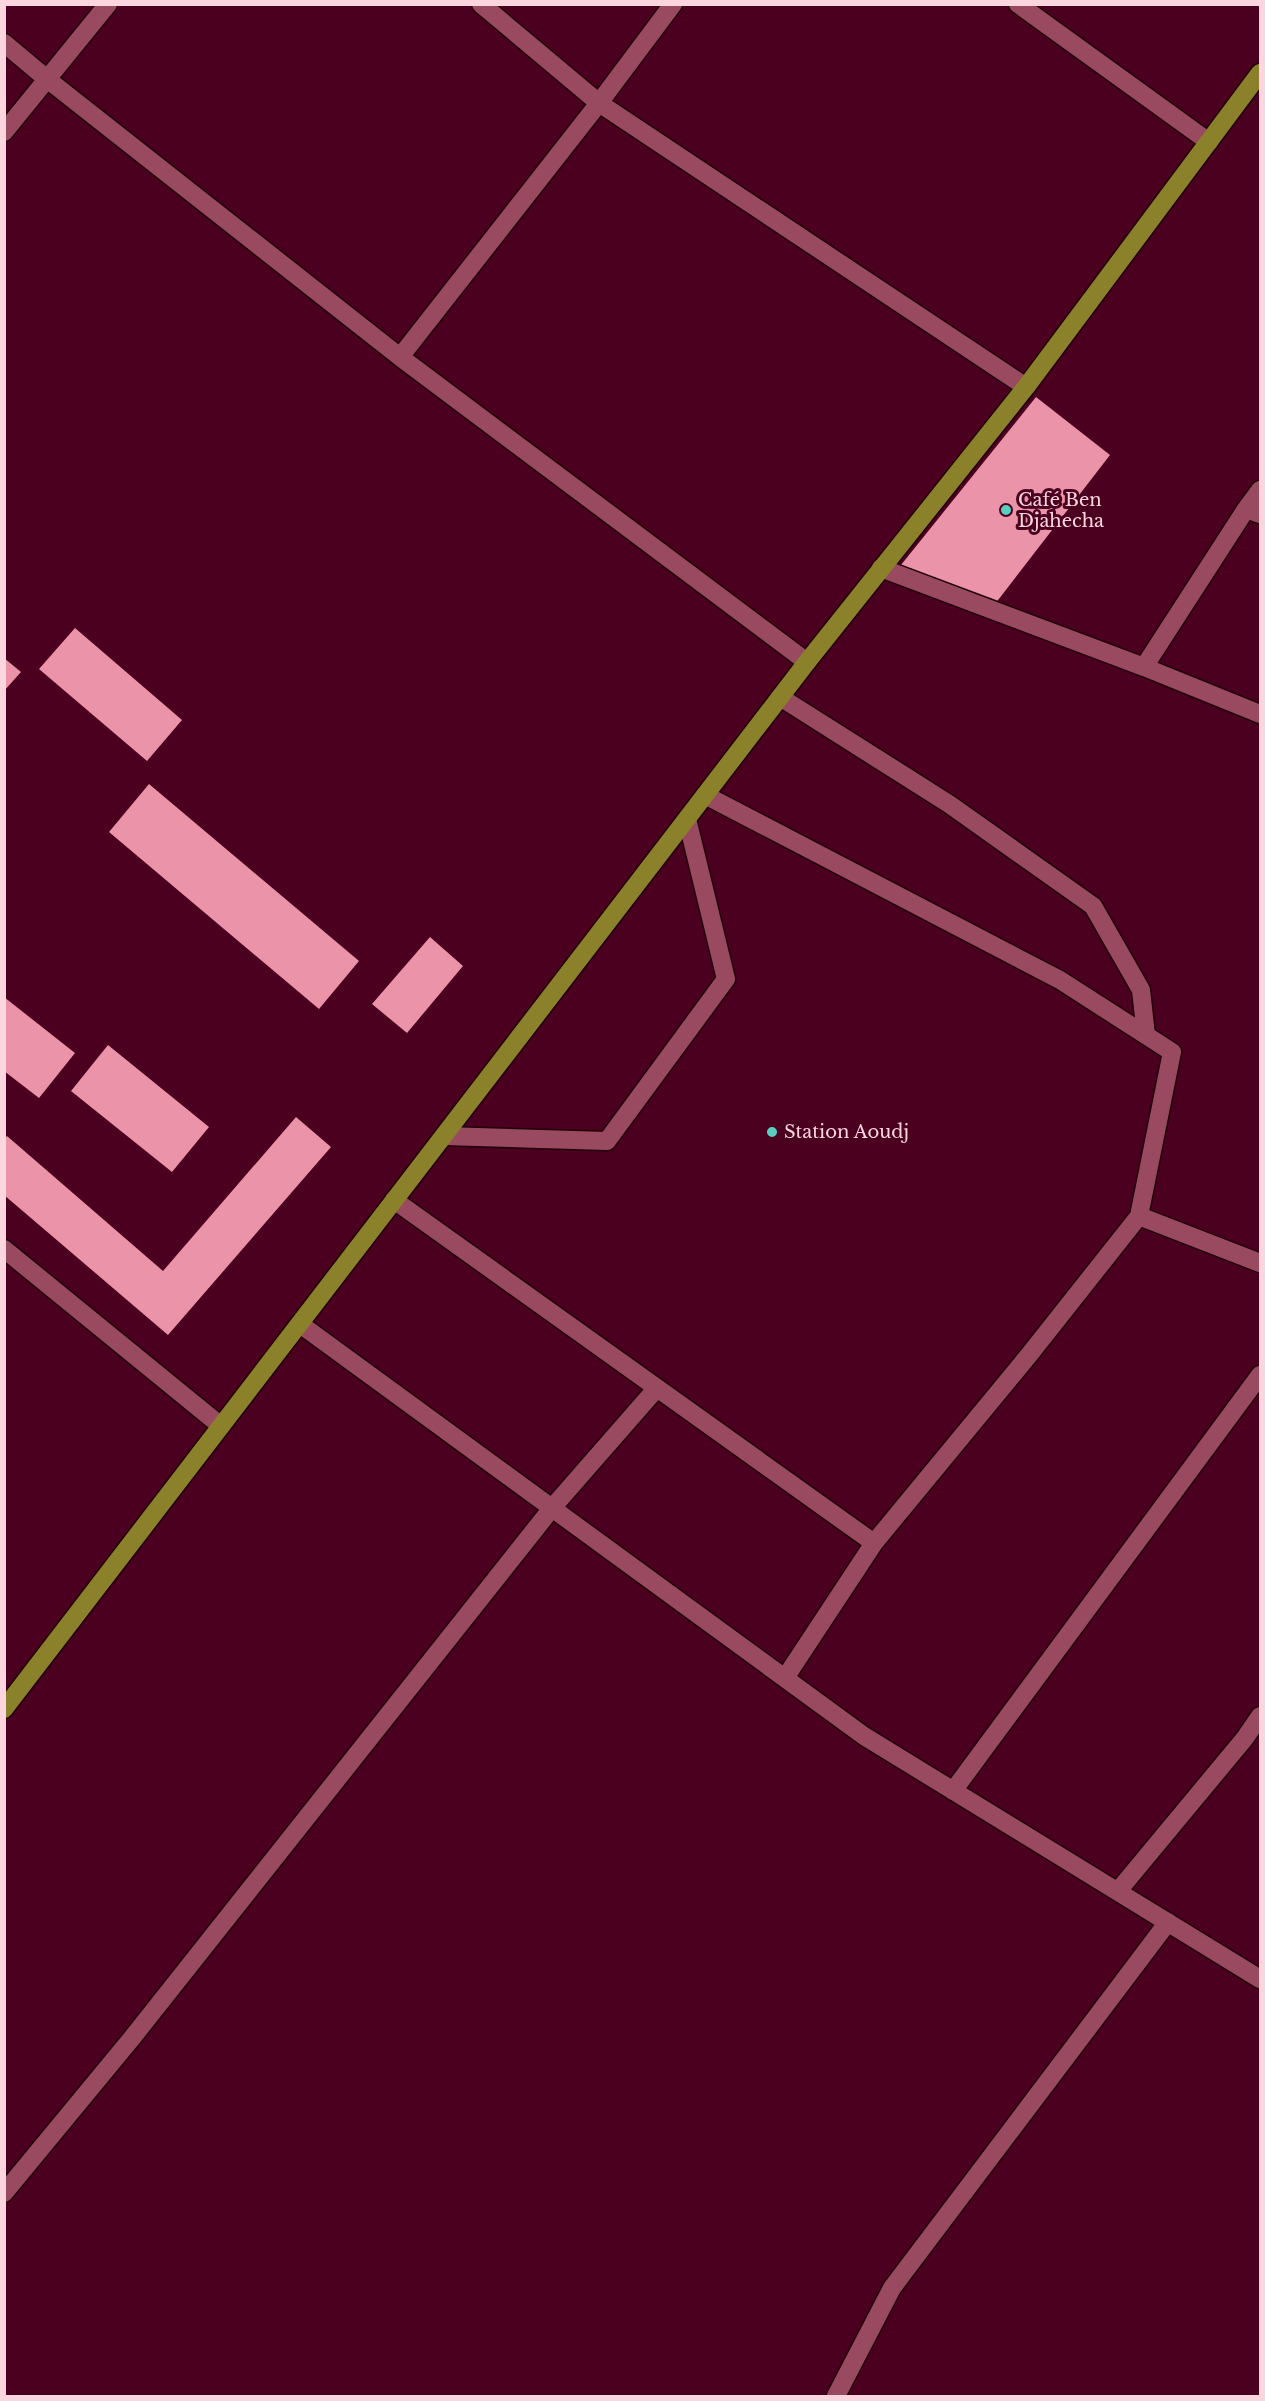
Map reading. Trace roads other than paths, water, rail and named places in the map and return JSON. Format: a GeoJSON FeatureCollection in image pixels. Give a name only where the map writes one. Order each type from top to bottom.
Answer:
{"type":"FeatureCollection","features":[{"type":"Feature","properties":{"kind":"main road"},"geometry":{"type":"LineString","coordinates":[[4,1708],[807,662],[1026,387],[1260,73]]}},
{"type":"Feature","properties":{"kind":"street"},"geometry":{"type":"LineString","coordinates":[[4,132],[108,4]]}},
{"type":"Feature","properties":{"kind":"street"},"geometry":{"type":"LineString","coordinates":[[481,4],[599,103],[1026,387]]}},
{"type":"Feature","properties":{"kind":"street"},"geometry":{"type":"LineString","coordinates":[[400,357],[599,103],[673,4]]}},
{"type":"Feature","properties":{"kind":"street"},"geometry":{"type":"LineString","coordinates":[[1023,6],[1209,142]]}},
{"type":"Feature","properties":{"kind":"street"},"geometry":{"type":"LineString","coordinates":[[4,43],[400,357],[807,662]]}},
{"type":"Feature","properties":{"kind":"street"},"geometry":{"type":"LineString","coordinates":[[1144,667],[1253,512],[1260,490]]}},
{"type":"Feature","properties":{"kind":"street"},"geometry":{"type":"LineString","coordinates":[[881,568],[1144,667],[1260,714]]}},
{"type":"Feature","properties":{"kind":"street"},"geometry":{"type":"LineString","coordinates":[[780,697],[949,804],[1093,906],[1141,990],[1146,1035]]}},
{"type":"Feature","properties":{"kind":"street"},"geometry":{"type":"LineString","coordinates":[[705,795],[1060,980],[1172,1052],[1139,1216],[1029,1355],[874,1543],[785,1678]]}},
{"type":"Feature","properties":{"kind":"street"},"geometry":{"type":"LineString","coordinates":[[444,1136],[607,1141],[726,979],[687,819]]}},
{"type":"Feature","properties":{"kind":"street"},"geometry":{"type":"LineString","coordinates":[[394,1200],[874,1543]]}},
{"type":"Feature","properties":{"kind":"street"},"geometry":{"type":"LineString","coordinates":[[1139,1216],[1260,1263]]}},
{"type":"Feature","properties":{"kind":"street"},"geometry":{"type":"LineString","coordinates":[[4,1249],[221,1426]]}},
{"type":"Feature","properties":{"kind":"street"},"geometry":{"type":"LineString","coordinates":[[300,1324],[864,1736],[1260,1979]]}},
{"type":"Feature","properties":{"kind":"street"},"geometry":{"type":"LineString","coordinates":[[953,1791],[1260,1375]]}},
{"type":"Feature","properties":{"kind":"street"},"geometry":{"type":"LineString","coordinates":[[4,2193],[139,2029],[552,1508],[656,1389]]}},
{"type":"Feature","properties":{"kind":"street"},"geometry":{"type":"LineString","coordinates":[[1118,1891],[1245,1738],[1260,1716]]}},
{"type":"Feature","properties":{"kind":"street"},"geometry":{"type":"LineString","coordinates":[[836,2397],[892,2288],[1168,1922]]}},
{"type":"Feature","properties":{"kind":"place","name":"Café Ben Djahecha"},"geometry":{"type":"Point","coordinates":[1006,510]}},
{"type":"Feature","properties":{"kind":"place","name":"Station Aoudj"},"geometry":{"type":"Point","coordinates":[772,1132]}}]}
